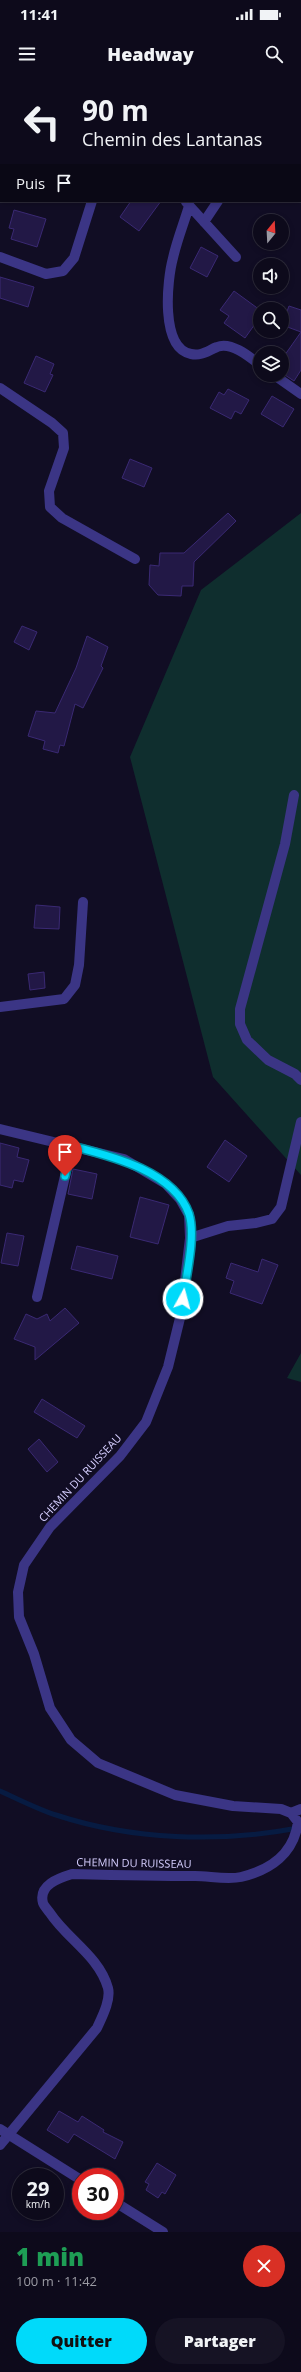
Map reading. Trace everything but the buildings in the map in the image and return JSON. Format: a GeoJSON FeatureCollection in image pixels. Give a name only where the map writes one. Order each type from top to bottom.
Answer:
{"type":"FeatureCollection","features":[{"type":"Feature","properties":{"kind":"street"},"geometry":{"type":"LineString","coordinates":[[0,257],[46,274],[63,271],[74,258],[92,202]]}},
{"type":"Feature","properties":{"kind":"street"},"geometry":{"type":"LineString","coordinates":[[204,222],[217,202]]}},
{"type":"Feature","properties":{"kind":"street"},"geometry":{"type":"LineString","coordinates":[[187,203],[236,257]]}},
{"type":"Feature","properties":{"kind":"street"},"geometry":{"type":"LineString","coordinates":[[187,203],[172,259],[168,314],[170,333],[180,347],[190,354],[203,355],[218,346],[226,346],[253,359]]}},
{"type":"Feature","properties":{"kind":"street"},"geometry":{"type":"LineString","coordinates":[[284,382],[301,394]]}},
{"type":"Feature","properties":{"kind":"street"},"geometry":{"type":"LineString","coordinates":[[0,388],[52,423],[63,433],[64,448],[49,491],[50,507],[62,518],[134,559]]}},
{"type":"Feature","properties":{"kind":"street"},"geometry":{"type":"LineString","coordinates":[[294,795],[285,844],[240,1009],[240,1024],[248,1040],[268,1060],[295,1074],[301,1080]]}},
{"type":"Feature","properties":{"kind":"street"},"geometry":{"type":"LineString","coordinates":[[0,1007],[64,999],[75,985],[80,965],[83,902]]}},
{"type":"Feature","properties":{"kind":"street"},"geometry":{"type":"LineString","coordinates":[[190,1238],[228,1226],[256,1223],[272,1219],[281,1207],[301,1122]]}},
{"type":"Feature","properties":{"kind":"street","name":"CHEMIN DU RUISSEAU"},"geometry":{"type":"LineString","coordinates":[[0,1129],[124,1159],[166,1184],[180,1198],[189,1215],[190,1238],[181,1314],[168,1367],[146,1422],[120,1456],[50,1526],[24,1565],[18,1592],[19,1617],[34,1654],[50,1708],[71,1740],[98,1763],[175,1795],[233,1806],[296,1811],[298,1822],[297,1834],[292,1846],[282,1857],[271,1865],[240,1877],[72,1874],[49,1884],[44,1892],[43,1903],[54,1920],[103,1974],[108,1989],[105,2010],[97,2028],[9,2135]]}},
{"type":"Feature","properties":{"kind":"street"},"geometry":{"type":"LineString","coordinates":[[37,1297],[72,1146]]}},
{"type":"Feature","properties":{"kind":"street"},"geometry":{"type":"LineString","coordinates":[[0,2129],[72,2174]]}},
{"type":"Feature","properties":{"kind":"street"},"geometry":{"type":"LineString","coordinates":[[0,2144],[9,2135]]}},
{"type":"Feature","properties":{"kind":"street"},"geometry":{"type":"LineString","coordinates":[[124,2208],[163,2232]]}},
{"type":"Feature","properties":{"kind":"green space"},"geometry":{"type":"Polygon","coordinates":[[[301,513],[301,1175],[213,1077],[130,757],[201,590],[301,513]]]}},
{"type":"Feature","properties":{"kind":"green space"},"geometry":{"type":"Polygon","coordinates":[[[301,1353],[301,1382],[287,1378],[301,1353]]]}},
{"type":"Feature","properties":{"kind":"waterway"},"geometry":{"type":"LineString","coordinates":[[0,1791],[56,1815],[115,1830],[145,1834],[207,1837],[238,1836],[298,1828]]}},
{"type":"Feature","properties":{"kind":"route"},"geometry":{"type":"LineString","coordinates":[[65,1176],[72,1146],[124,1159],[166,1184],[180,1198],[189,1215],[190,1238],[183,1299]]}}]}
